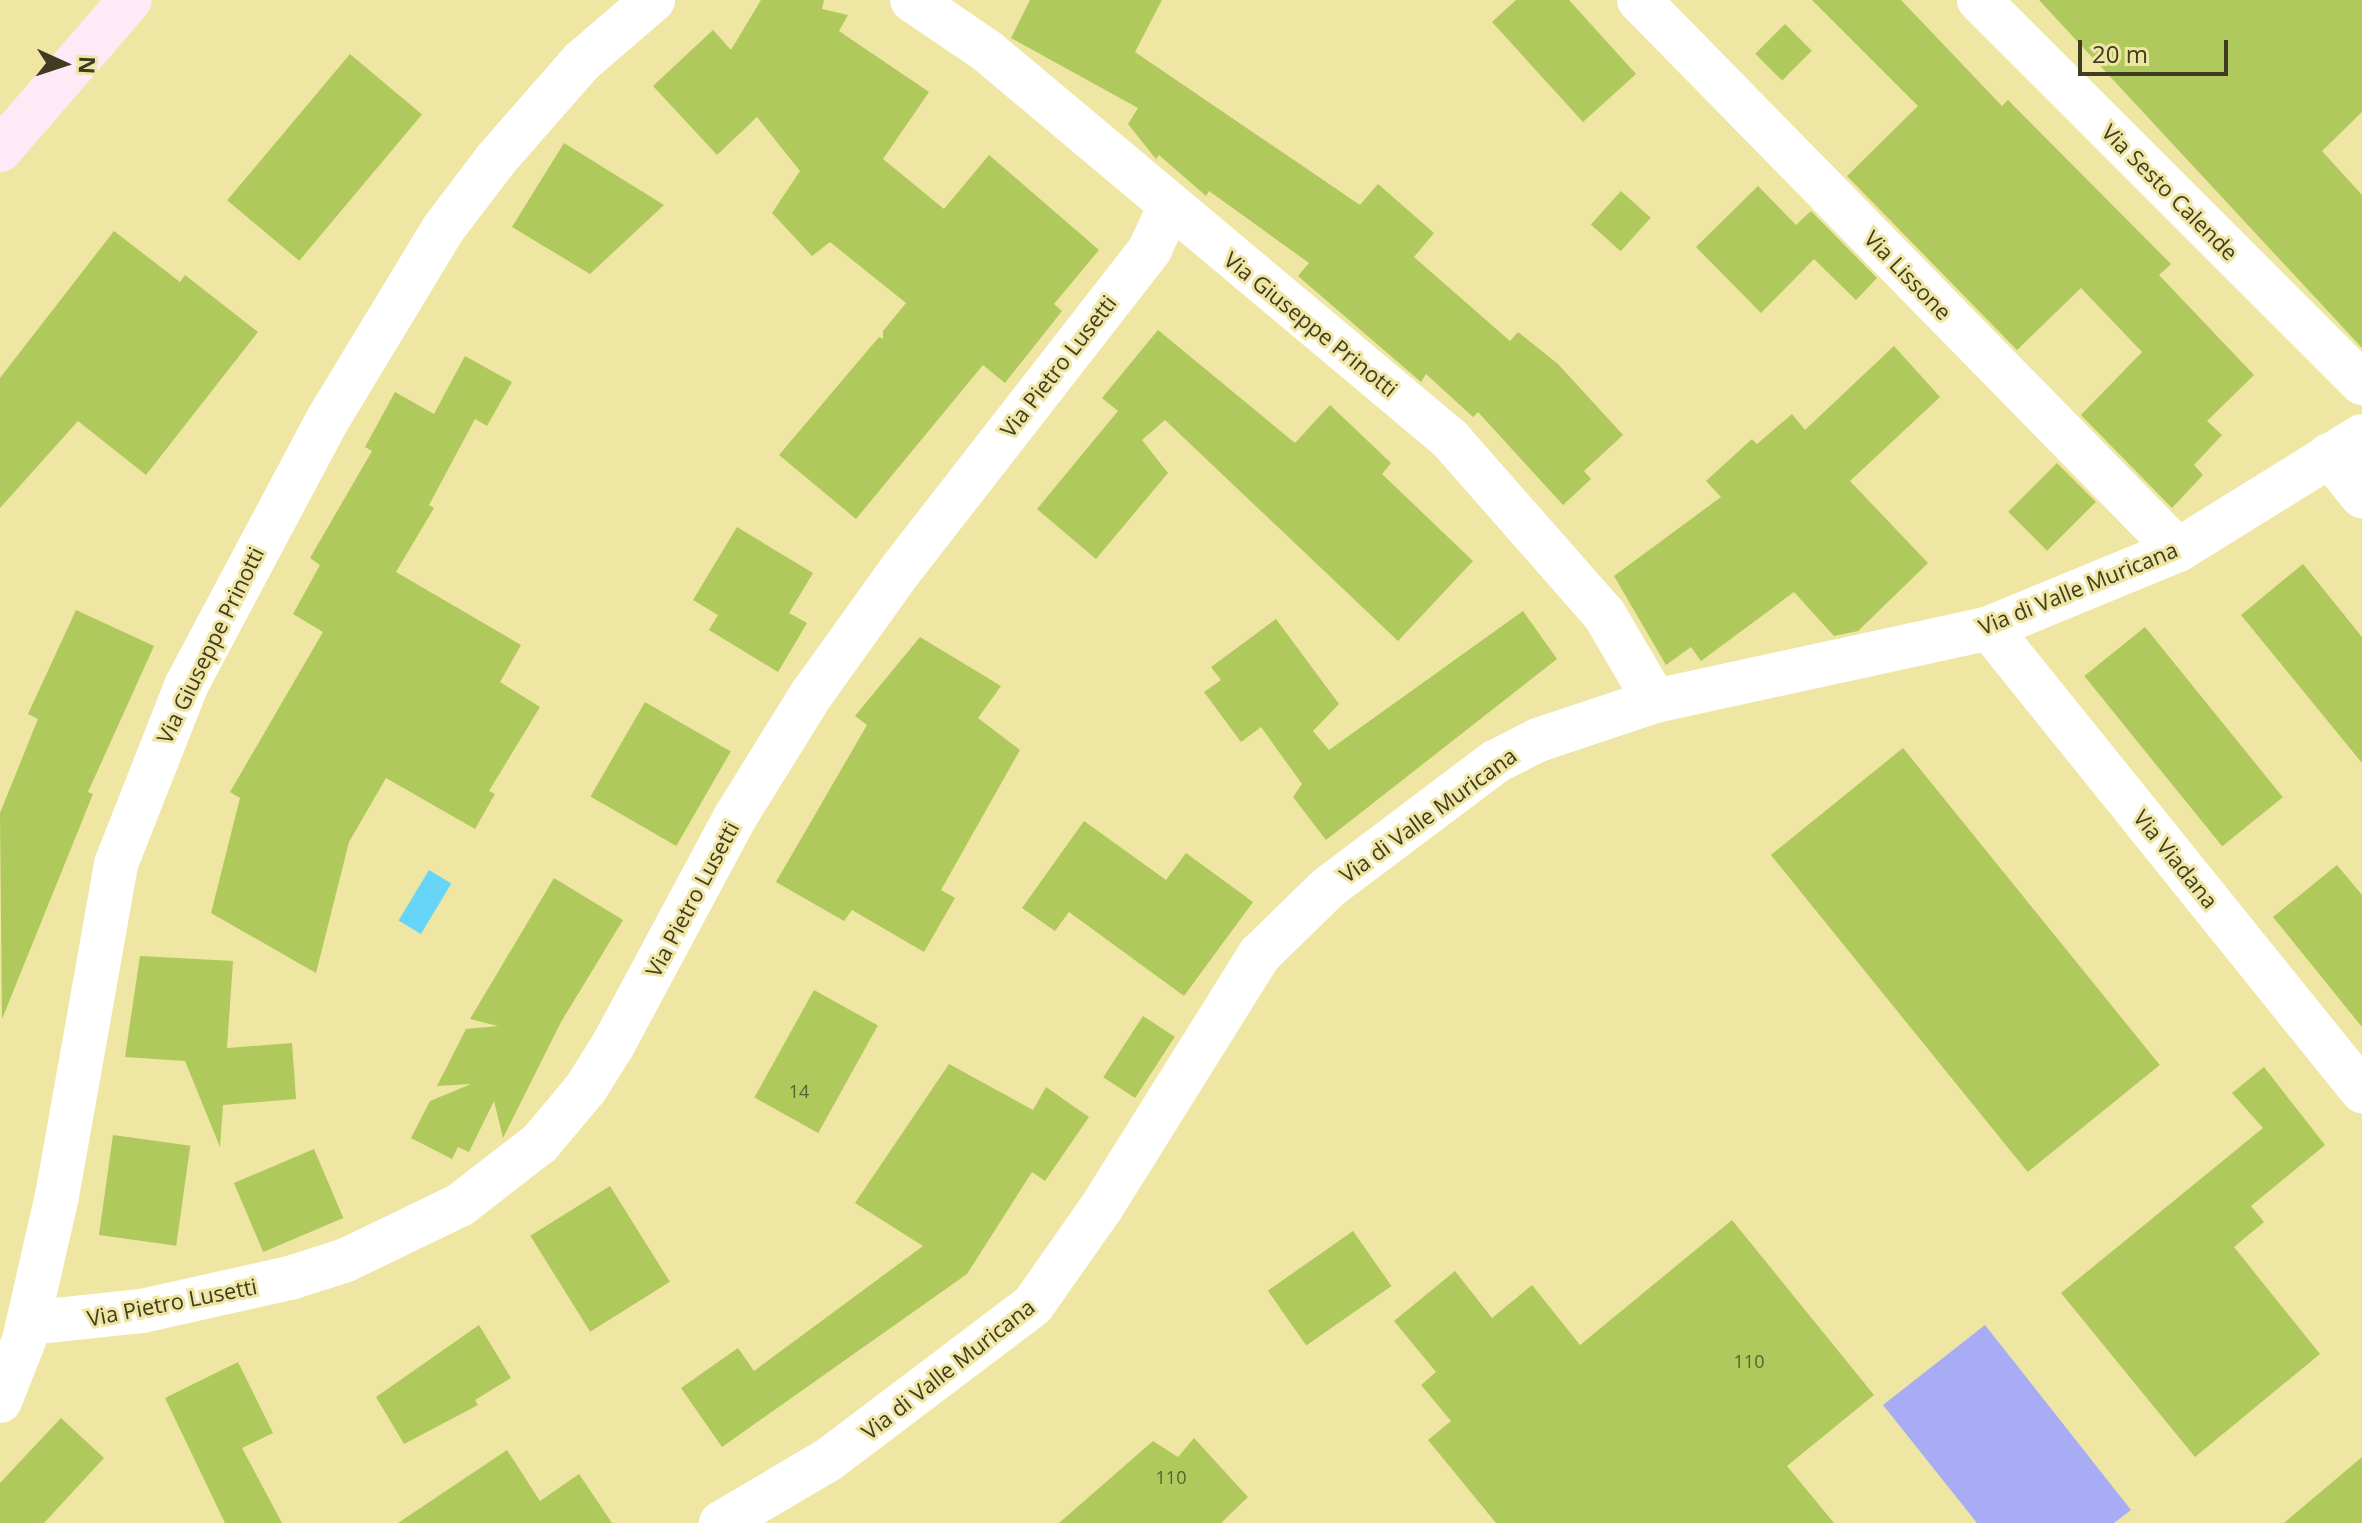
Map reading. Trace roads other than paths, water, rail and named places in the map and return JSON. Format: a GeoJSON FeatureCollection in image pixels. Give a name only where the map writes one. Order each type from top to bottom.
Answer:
{"type":"FeatureCollection","features":[{"type":"Feature","properties":{"kind":"street"},"geometry":{"type":"LineString","coordinates":[[0,150],[130,0]]}},
{"type":"Feature","properties":{"kind":"street","name":"Via Giuseppe Prinotti"},"geometry":{"type":"LineString","coordinates":[[0,1401],[28,1323],[62,1168],[110,890],[145,782],[187,684],[359,364],[451,218],[581,62],[653,0]]}},
{"type":"Feature","properties":{"kind":"street","name":"Via Giuseppe Prinotti"},"geometry":{"type":"LineString","coordinates":[[912,0],[987,51],[1169,208],[1473,461],[1604,614],[1655,701]]}},
{"type":"Feature","properties":{"kind":"street","name":"Via Lissone"},"geometry":{"type":"LineString","coordinates":[[1639,0],[2178,550]]}},
{"type":"Feature","properties":{"kind":"street","name":"Via Sesto Calende"},"geometry":{"type":"LineString","coordinates":[[1979,0],[2362,383]]}},
{"type":"Feature","properties":{"kind":"street","name":"Via Pietro Lusetti"},"geometry":{"type":"LineString","coordinates":[[28,1323],[142,1311],[290,1278],[346,1260],[398,1239],[470,1199],[540,1143],[586,1088],[613,1045],[734,819],[811,695],[899,572],[1150,249],[1169,208]]}},
{"type":"Feature","properties":{"kind":"street"},"geometry":{"type":"LineString","coordinates":[[2346,446],[2362,496]]}},
{"type":"Feature","properties":{"kind":"street","name":"Via di Valle Muricana"},"geometry":{"type":"LineString","coordinates":[[721,1523],[828,1460],[1033,1305],[1070,1256],[1260,954],[1329,887],[1513,751],[1655,701],[1989,628],[2178,550],[2346,446]]}},
{"type":"Feature","properties":{"kind":"street","name":"Via Viadana"},"geometry":{"type":"LineString","coordinates":[[1989,628],[2362,1091]]}}]}
